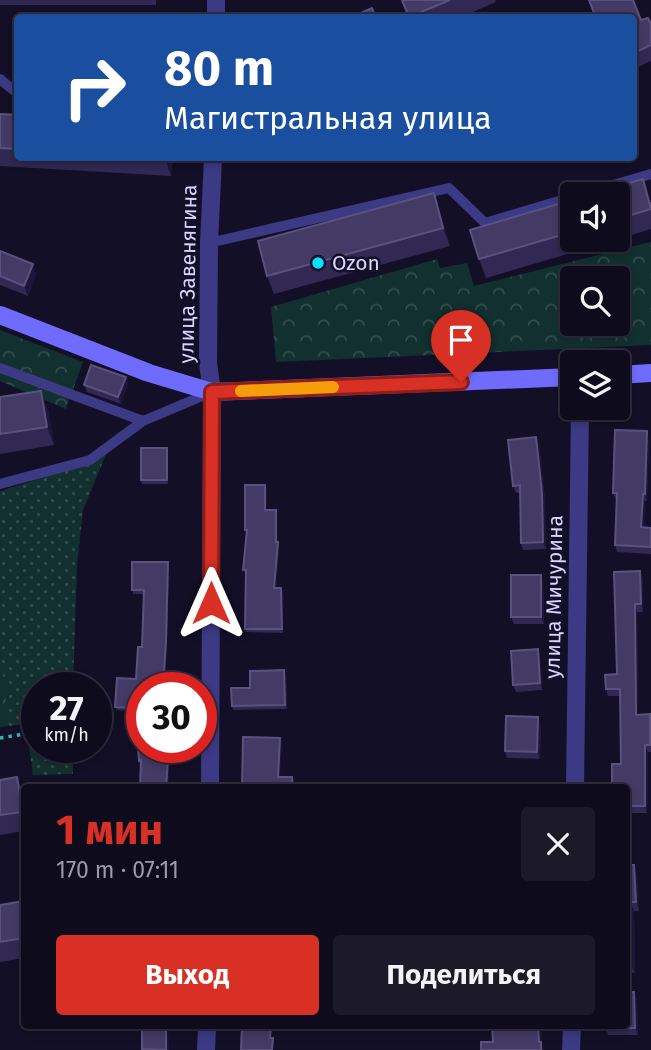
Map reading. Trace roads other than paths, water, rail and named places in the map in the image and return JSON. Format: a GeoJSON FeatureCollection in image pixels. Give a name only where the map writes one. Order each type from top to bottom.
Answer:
{"type":"FeatureCollection","features":[{"type":"Feature","properties":{"kind":"main road"},"geometry":{"type":"LineString","coordinates":[[0,314],[149,373],[212,392],[560,378]]}},
{"type":"Feature","properties":{"kind":"main road"},"geometry":{"type":"LineString","coordinates":[[630,374],[651,373]]}},
{"type":"Feature","properties":{"kind":"street","name":"улица Завенягина"},"geometry":{"type":"LineString","coordinates":[[210,784],[212,392],[208,363],[213,161]]}},
{"type":"Feature","properties":{"kind":"street","name":"улица Мичурина"},"geometry":{"type":"LineString","coordinates":[[575,784],[580,420]]}},
{"type":"Feature","properties":{"kind":"street"},"geometry":{"type":"LineString","coordinates":[[206,1050],[207,1029]]}},
{"type":"Feature","properties":{"kind":"street"},"geometry":{"type":"LineString","coordinates":[[571,1050],[572,1029]]}},
{"type":"Feature","properties":{"kind":"lane"},"geometry":{"type":"LineString","coordinates":[[0,79],[14,91]]}},
{"type":"Feature","properties":{"kind":"lane"},"geometry":{"type":"LineString","coordinates":[[623,182],[651,174]]}},
{"type":"Feature","properties":{"kind":"lane"},"geometry":{"type":"LineString","coordinates":[[209,243],[449,188],[485,223],[560,201]]}},
{"type":"Feature","properties":{"kind":"lane"},"geometry":{"type":"LineString","coordinates":[[0,368],[143,421]]}},
{"type":"Feature","properties":{"kind":"lane"},"geometry":{"type":"LineString","coordinates":[[0,484],[90,460],[143,421],[212,392]]}},
{"type":"Feature","properties":{"kind":"place","name":"Ozon"},"geometry":{"type":"Point","coordinates":[318,263]}}]}
